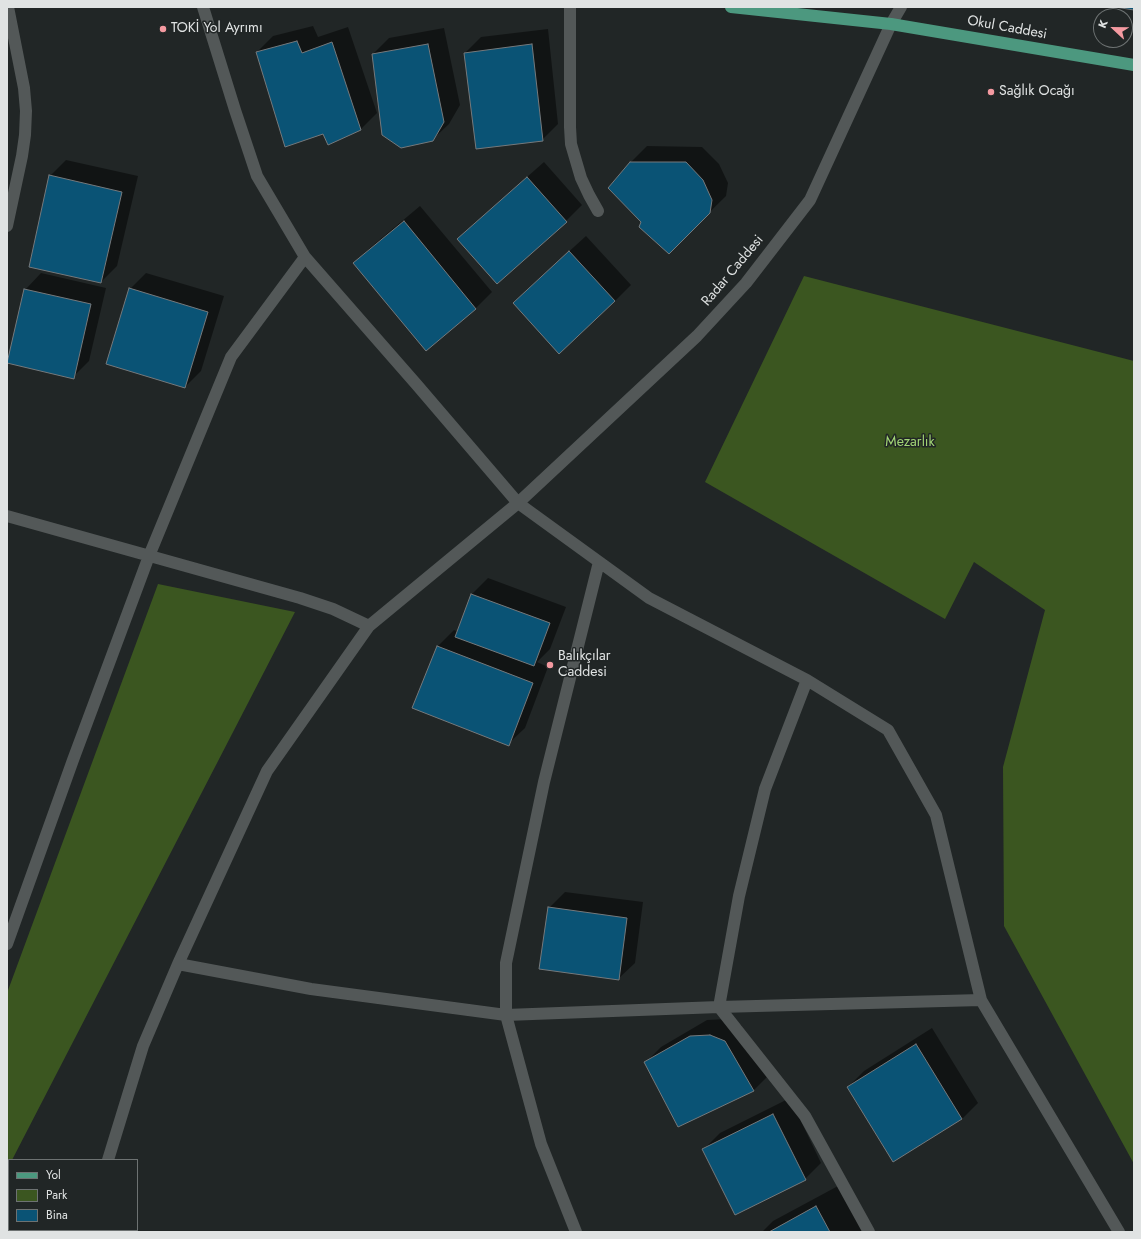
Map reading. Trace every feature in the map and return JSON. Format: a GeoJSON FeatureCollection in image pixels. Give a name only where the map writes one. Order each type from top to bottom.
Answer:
{"type":"FeatureCollection","features":[{"type":"Feature","properties":{"kind":"main road","name":"Okul Caddesi"},"geometry":{"type":"LineString","coordinates":[[731,7],[891,24],[1134,65]]}},
{"type":"Feature","properties":{"kind":"street"},"geometry":{"type":"LineString","coordinates":[[7,226],[22,156],[26,111],[24,88],[8,7]]}},
{"type":"Feature","properties":{"kind":"street"},"geometry":{"type":"LineString","coordinates":[[203,7],[257,176],[305,257],[518,503],[649,598],[807,680],[888,730],[936,815],[981,1000],[1119,1232]]}},
{"type":"Feature","properties":{"kind":"street"},"geometry":{"type":"LineString","coordinates":[[570,7],[570,127],[572,144],[581,178],[588,195],[598,211]]}},
{"type":"Feature","properties":{"kind":"street","name":"Radar Caddesi"},"geometry":{"type":"LineString","coordinates":[[108,1159],[144,1046],[178,964],[267,771],[369,626],[518,503],[697,336],[746,283],[810,200],[891,24],[901,7]]}},
{"type":"Feature","properties":{"kind":"street"},"geometry":{"type":"LineString","coordinates":[[7,944],[72,760],[149,556],[231,357],[305,257]]}},
{"type":"Feature","properties":{"kind":"street"},"geometry":{"type":"LineString","coordinates":[[7,516],[300,598],[333,610],[369,626]]}},
{"type":"Feature","properties":{"kind":"street"},"geometry":{"type":"LineString","coordinates":[[576,1232],[541,1144],[506,1015],[506,962],[544,782],[599,562]]}},
{"type":"Feature","properties":{"kind":"street"},"geometry":{"type":"LineString","coordinates":[[807,680],[765,789],[739,896],[719,1007],[805,1116],[869,1232]]}},
{"type":"Feature","properties":{"kind":"street"},"geometry":{"type":"LineString","coordinates":[[178,964],[311,989],[506,1015],[719,1007],[981,1000]]}},
{"type":"Feature","properties":{"kind":"green space","name":"Mezarlık"},"geometry":{"type":"Polygon","coordinates":[[[804,276],[1134,361],[1134,1164],[1004,926],[1003,767],[1045,610],[974,562],[945,619],[705,482],[804,276]]]}},
{"type":"Feature","properties":{"kind":"green space"},"geometry":{"type":"Polygon","coordinates":[[[158,584],[295,612],[13,1159],[8,1159],[7,1169],[7,993],[158,584]]]}},
{"type":"Feature","properties":{"kind":"building"},"geometry":{"type":"Polygon","coordinates":[[[1115,7],[1134,7],[1134,10],[1133,8],[1115,7]]]}},
{"type":"Feature","properties":{"kind":"building"},"geometry":{"type":"Polygon","coordinates":[[[297,41],[302,53],[332,42],[361,130],[328,145],[323,134],[285,147],[256,52],[297,41]]]}},
{"type":"Feature","properties":{"kind":"building"},"geometry":{"type":"Polygon","coordinates":[[[428,44],[444,122],[433,141],[401,148],[382,135],[372,54],[428,44]]]}},
{"type":"Feature","properties":{"kind":"building"},"geometry":{"type":"Polygon","coordinates":[[[532,44],[543,141],[476,149],[464,53],[532,44]]]}},
{"type":"Feature","properties":{"kind":"building"},"geometry":{"type":"Polygon","coordinates":[[[630,162],[686,162],[703,180],[712,200],[710,213],[669,254],[639,227],[641,222],[608,188],[630,162]]]}},
{"type":"Feature","properties":{"kind":"building"},"geometry":{"type":"Polygon","coordinates":[[[49,175],[122,192],[101,283],[29,267],[49,175]]]}},
{"type":"Feature","properties":{"kind":"building"},"geometry":{"type":"Polygon","coordinates":[[[527,177],[567,222],[497,284],[457,239],[527,177]]]}},
{"type":"Feature","properties":{"kind":"building"},"geometry":{"type":"Polygon","coordinates":[[[404,221],[476,309],[426,351],[353,263],[404,221]]]}},
{"type":"Feature","properties":{"kind":"building"},"geometry":{"type":"Polygon","coordinates":[[[569,251],[615,301],[559,354],[513,303],[569,251]]]}},
{"type":"Feature","properties":{"kind":"building"},"geometry":{"type":"Polygon","coordinates":[[[129,288],[208,312],[185,388],[106,364],[129,288]]]}},
{"type":"Feature","properties":{"kind":"building"},"geometry":{"type":"Polygon","coordinates":[[[24,289],[91,304],[74,379],[7,363],[24,289]]]}},
{"type":"Feature","properties":{"kind":"building"},"geometry":{"type":"Polygon","coordinates":[[[471,594],[550,623],[534,666],[455,637],[471,594]]]}},
{"type":"Feature","properties":{"kind":"building"},"geometry":{"type":"Polygon","coordinates":[[[437,646],[533,683],[509,746],[412,708],[437,646]]]}},
{"type":"Feature","properties":{"kind":"building"},"geometry":{"type":"Polygon","coordinates":[[[548,907],[627,918],[619,980],[539,969],[548,907]]]}},
{"type":"Feature","properties":{"kind":"building"},"geometry":{"type":"Polygon","coordinates":[[[710,1035],[725,1041],[754,1091],[678,1127],[644,1062],[690,1036],[710,1035]]]}},
{"type":"Feature","properties":{"kind":"building"},"geometry":{"type":"Polygon","coordinates":[[[916,1044],[962,1119],[893,1162],[847,1087],[916,1044]]]}},
{"type":"Feature","properties":{"kind":"building"},"geometry":{"type":"Polygon","coordinates":[[[773,1114],[806,1180],[735,1215],[702,1149],[773,1114]]]}},
{"type":"Feature","properties":{"kind":"building"},"geometry":{"type":"Polygon","coordinates":[[[816,1206],[830,1232],[769,1232],[816,1206]]]}},
{"type":"Feature","properties":{"kind":"place","name":"TOKİ Yol Ayrımı"},"geometry":{"type":"Point","coordinates":[163,29]}},
{"type":"Feature","properties":{"kind":"place","name":"Sağlık Ocağı"},"geometry":{"type":"Point","coordinates":[991,92]}},
{"type":"Feature","properties":{"kind":"place","name":"Balıkçılar Caddesi"},"geometry":{"type":"Point","coordinates":[550,665]}}]}
